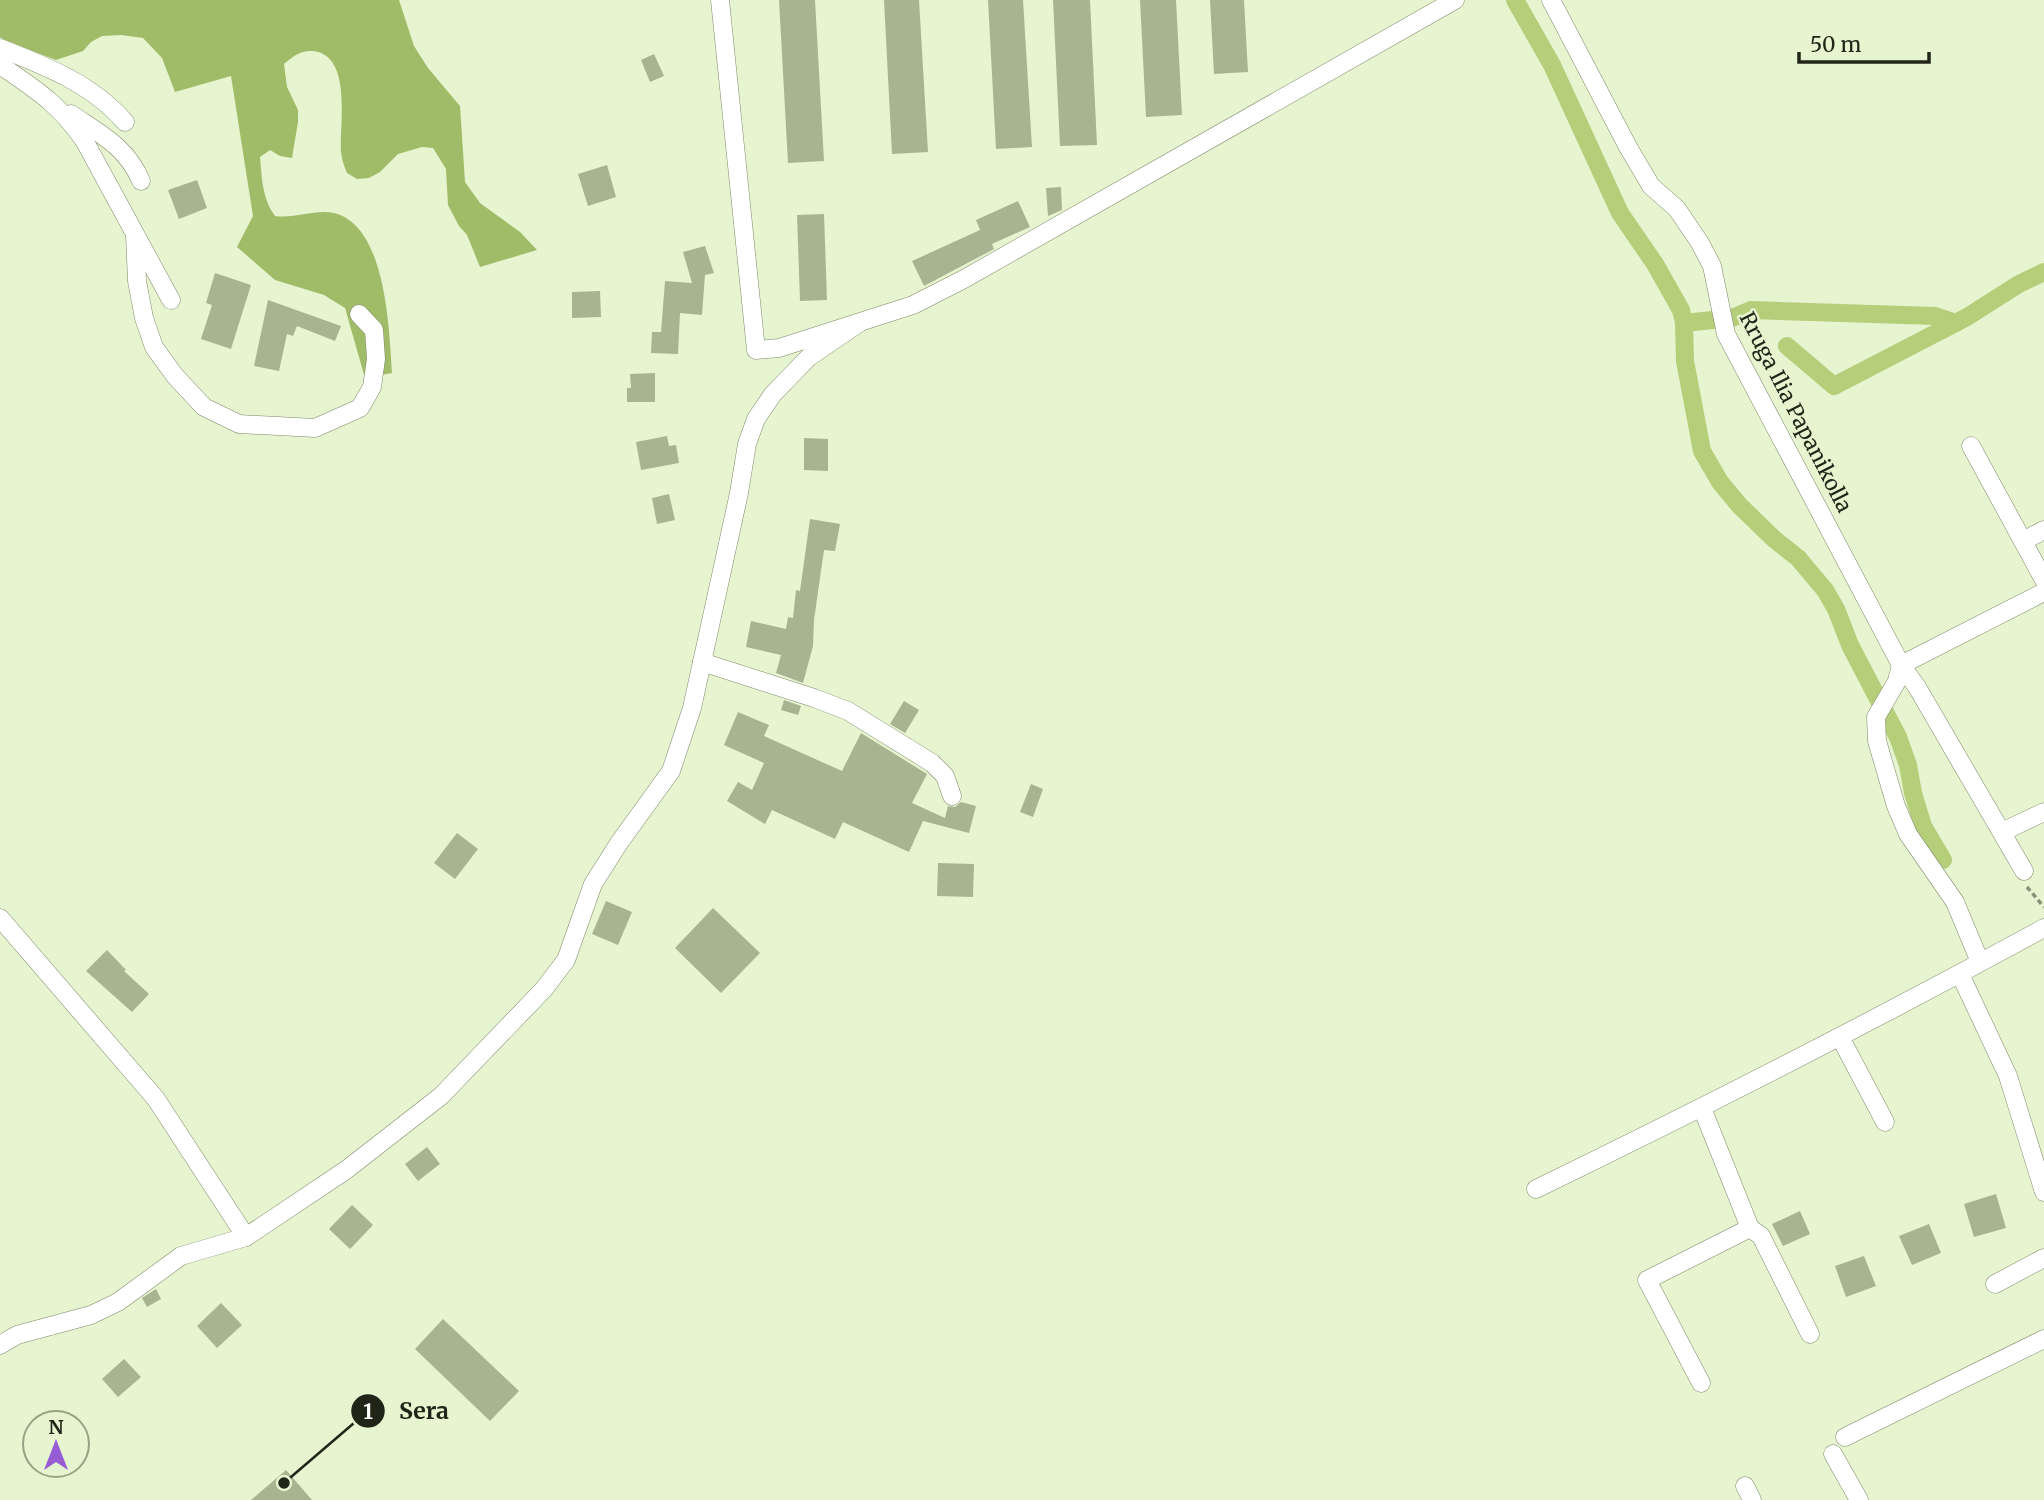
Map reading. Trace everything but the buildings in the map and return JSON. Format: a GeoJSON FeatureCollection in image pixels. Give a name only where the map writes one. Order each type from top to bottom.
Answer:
{"type":"FeatureCollection","features":[{"type":"Feature","properties":{"kind":"street"},"geometry":{"type":"LineString","coordinates":[[720,0],[756,350],[779,348],[913,305],[964,279],[1455,0]]}},
{"type":"Feature","properties":{"kind":"street","name":"Rruga Ilia Papanikolla"},"geometry":{"type":"LineString","coordinates":[[1551,0],[1651,186],[1677,209],[1712,266],[1726,334],[1899,673],[1917,687],[2024,870]]}},
{"type":"Feature","properties":{"kind":"street"},"geometry":{"type":"LineString","coordinates":[[0,48],[82,84],[109,103],[125,122]]}},
{"type":"Feature","properties":{"kind":"street"},"geometry":{"type":"LineString","coordinates":[[0,65],[119,147],[134,163],[141,181]]}},
{"type":"Feature","properties":{"kind":"street"},"geometry":{"type":"LineString","coordinates":[[51,100],[68,117],[84,140],[171,300]]}},
{"type":"Feature","properties":{"kind":"street"},"geometry":{"type":"LineString","coordinates":[[135,235],[137,281],[144,318],[154,347],[175,376],[204,407],[239,424],[315,428],[360,408],[372,387],[376,359],[374,330],[359,314]]}},
{"type":"Feature","properties":{"kind":"street"},"geometry":{"type":"LineString","coordinates":[[0,1345],[17,1335],[91,1315],[118,1302],[181,1256],[246,1237],[346,1170],[441,1096],[544,989],[566,960],[593,884],[671,771],[692,708],[739,493],[747,444],[755,419],[773,394],[810,357],[859,323]]}},
{"type":"Feature","properties":{"kind":"street"},"geometry":{"type":"LineString","coordinates":[[1971,446],[2044,580]]}},
{"type":"Feature","properties":{"kind":"street"},"geometry":{"type":"LineString","coordinates":[[2023,541],[2044,530]]}},
{"type":"Feature","properties":{"kind":"street"},"geometry":{"type":"LineString","coordinates":[[1980,962],[1955,902],[1908,834],[1896,806],[1877,741],[1876,717],[1899,673],[2044,592]]}},
{"type":"Feature","properties":{"kind":"street"},"geometry":{"type":"LineString","coordinates":[[702,662],[848,711],[932,763],[945,776],[953,796]]}},
{"type":"Feature","properties":{"kind":"street"},"geometry":{"type":"LineString","coordinates":[[2002,832],[2044,812]]}},
{"type":"Feature","properties":{"kind":"street"},"geometry":{"type":"LineString","coordinates":[[0,918],[156,1099],[246,1237]]}},
{"type":"Feature","properties":{"kind":"street"},"geometry":{"type":"LineString","coordinates":[[1536,1189],[1702,1108],[2044,928]]}},
{"type":"Feature","properties":{"kind":"street"},"geometry":{"type":"LineString","coordinates":[[1960,974],[2008,1076],[2044,1192]]}},
{"type":"Feature","properties":{"kind":"street"},"geometry":{"type":"LineString","coordinates":[[1840,1037],[1885,1122]]}},
{"type":"Feature","properties":{"kind":"street"},"geometry":{"type":"LineString","coordinates":[[1702,1108],[1751,1228],[1762,1236],[1810,1334]]}},
{"type":"Feature","properties":{"kind":"street"},"geometry":{"type":"LineString","coordinates":[[1701,1383],[1647,1280],[1751,1228]]}},
{"type":"Feature","properties":{"kind":"street"},"geometry":{"type":"LineString","coordinates":[[1995,1284],[2044,1258]]}},
{"type":"Feature","properties":{"kind":"street"},"geometry":{"type":"LineString","coordinates":[[1845,1437],[2044,1339]]}},
{"type":"Feature","properties":{"kind":"street"},"geometry":{"type":"LineString","coordinates":[[1833,1454],[1859,1500]]}},
{"type":"Feature","properties":{"kind":"green space"},"geometry":{"type":"Polygon","coordinates":[[[0,0],[399,0],[414,46],[428,68],[460,106],[465,182],[480,203],[520,232],[537,250],[480,267],[467,235],[448,205],[446,169],[433,148],[422,147],[398,154],[380,172],[369,178],[357,179],[347,173],[341,152],[341,93],[334,65],[326,55],[313,51],[291,58],[284,64],[287,87],[298,110],[292,158],[280,156],[270,150],[260,157],[265,195],[275,216],[334,213],[352,222],[365,238],[375,258],[382,282],[392,373],[365,378],[345,308],[324,295],[275,280],[237,247],[253,216],[231,76],[175,92],[162,58],[143,38],[121,35],[102,36],[91,42],[83,51],[56,60],[0,37],[0,0]]]}},
{"type":"Feature","properties":{"kind":"waterway"},"geometry":{"type":"LineString","coordinates":[[1515,0],[1552,65],[1620,213],[1655,264],[1681,310],[1685,361],[1702,451],[1720,482],[1739,505],[1798,558],[1825,590],[1898,737],[1923,826],[1943,860]]}},
{"type":"Feature","properties":{"kind":"waterway"},"geometry":{"type":"LineString","coordinates":[[1787,346],[1834,386],[1967,317],[2019,284],[2044,272]]}},
{"type":"Feature","properties":{"kind":"waterway"},"geometry":{"type":"LineString","coordinates":[[1684,323],[1732,318],[1751,310],[1935,316],[1956,323]]}},
{"type":"Feature","properties":{"kind":"place","name":"Sera"},"geometry":{"type":"Point","coordinates":[284,1483]}}]}
